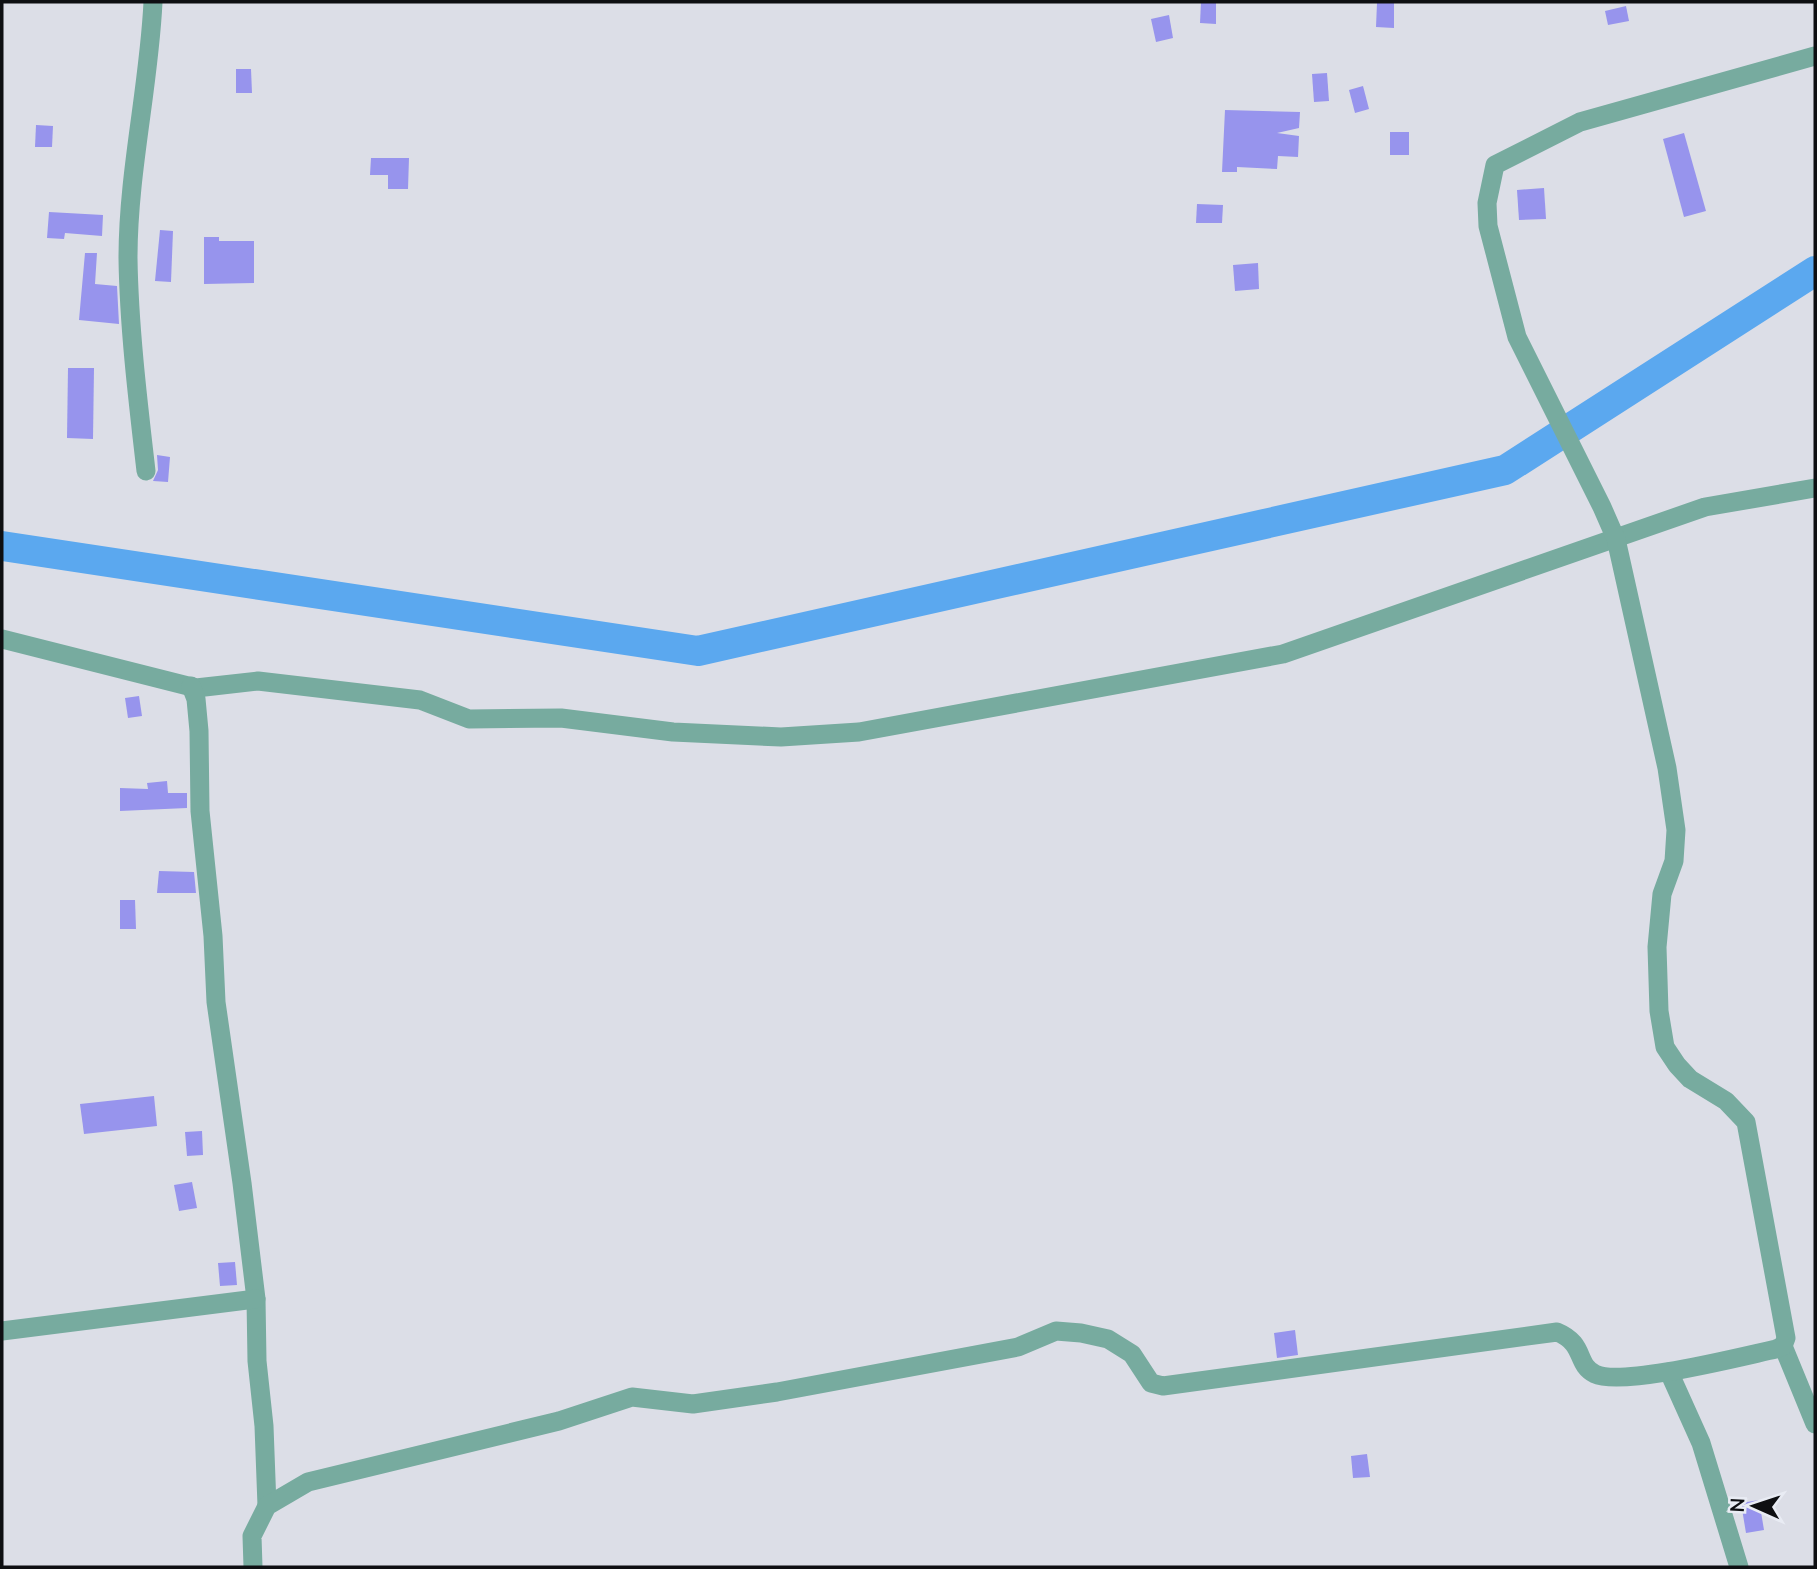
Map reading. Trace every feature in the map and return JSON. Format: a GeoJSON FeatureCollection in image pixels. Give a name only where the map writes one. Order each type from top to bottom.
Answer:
{"type":"FeatureCollection","features":[{"type":"Feature","properties":{"kind":"street"},"geometry":{"type":"LineString","coordinates":[[146,471],[128,258],[153,2]]}},
{"type":"Feature","properties":{"kind":"street"},"geometry":{"type":"LineString","coordinates":[[1815,56],[1580,122],[1494,165],[1487,203],[1488,226],[1517,337],[1616,539],[1667,768],[1676,830],[1674,861],[1662,894],[1657,947],[1659,1012],[1665,1047],[1690,1079],[1726,1101],[1746,1122],[1786,1338],[1783,1346],[1815,1424]]}},
{"type":"Feature","properties":{"kind":"street"},"geometry":{"type":"LineString","coordinates":[[2,639],[191,687],[258,681],[420,699],[469,719],[561,718],[673,732],[781,737],[859,732],[1283,654],[1705,507],[1815,488]]}},
{"type":"Feature","properties":{"kind":"street"},"geometry":{"type":"LineString","coordinates":[[191,687],[196,699],[199,730],[201,811],[213,936],[216,1002],[256,1300],[257,1361],[266,1448],[267,1506],[252,1536],[253,1567]]}},
{"type":"Feature","properties":{"kind":"street"},"geometry":{"type":"LineString","coordinates":[[2,1331],[256,1300]]}},
{"type":"Feature","properties":{"kind":"street"},"geometry":{"type":"LineString","coordinates":[[267,1506],[308,1482],[559,1422],[632,1397],[693,1404],[777,1392],[1018,1347],[1056,1331],[1108,1339],[1132,1354],[1151,1383],[1163,1386],[1557,1332],[1577,1345],[1587,1367],[1596,1374],[1609,1377],[1669,1372],[1783,1346]]}},
{"type":"Feature","properties":{"kind":"street"},"geometry":{"type":"LineString","coordinates":[[1669,1372],[1701,1443],[1739,1567]]}},
{"type":"Feature","properties":{"kind":"building"},"geometry":{"type":"Polygon","coordinates":[[[1201,2],[1216,2],[1216,24],[1200,23],[1201,2]]]}},
{"type":"Feature","properties":{"kind":"building"},"geometry":{"type":"Polygon","coordinates":[[[1377,3],[1394,3],[1394,28],[1376,27],[1377,3]]]}},
{"type":"Feature","properties":{"kind":"building"},"geometry":{"type":"Polygon","coordinates":[[[1626,6],[1629,21],[1608,25],[1605,11],[1626,6]]]}},
{"type":"Feature","properties":{"kind":"building"},"geometry":{"type":"Polygon","coordinates":[[[1169,15],[1173,38],[1156,42],[1151,19],[1169,15]]]}},
{"type":"Feature","properties":{"kind":"building"},"geometry":{"type":"Polygon","coordinates":[[[236,69],[251,69],[252,93],[236,93],[236,69]]]}},
{"type":"Feature","properties":{"kind":"building"},"geometry":{"type":"Polygon","coordinates":[[[1327,73],[1329,101],[1314,102],[1312,74],[1327,73]]]}},
{"type":"Feature","properties":{"kind":"building"},"geometry":{"type":"Polygon","coordinates":[[[1363,86],[1369,109],[1355,113],[1349,90],[1363,86]]]}},
{"type":"Feature","properties":{"kind":"building"},"geometry":{"type":"Polygon","coordinates":[[[1225,110],[1300,112],[1299,128],[1277,133],[1299,136],[1298,157],[1278,156],[1277,169],[1237,167],[1237,172],[1222,172],[1225,110]]]}},
{"type":"Feature","properties":{"kind":"building"},"geometry":{"type":"Polygon","coordinates":[[[36,125],[53,126],[52,147],[35,147],[36,125]]]}},
{"type":"Feature","properties":{"kind":"building"},"geometry":{"type":"Polygon","coordinates":[[[1390,132],[1409,132],[1409,155],[1390,155],[1390,132]]]}},
{"type":"Feature","properties":{"kind":"building"},"geometry":{"type":"Polygon","coordinates":[[[1684,133],[1706,211],[1684,217],[1663,139],[1684,133]]]}},
{"type":"Feature","properties":{"kind":"building"},"geometry":{"type":"Polygon","coordinates":[[[371,158],[409,158],[408,189],[388,189],[388,175],[370,175],[371,158]]]}},
{"type":"Feature","properties":{"kind":"building"},"geometry":{"type":"Polygon","coordinates":[[[1544,188],[1546,219],[1519,220],[1517,190],[1544,188]]]}},
{"type":"Feature","properties":{"kind":"building"},"geometry":{"type":"Polygon","coordinates":[[[1197,204],[1223,205],[1222,223],[1196,223],[1197,204]]]}},
{"type":"Feature","properties":{"kind":"building"},"geometry":{"type":"Polygon","coordinates":[[[49,212],[103,215],[102,236],[65,233],[64,239],[47,238],[49,212]]]}},
{"type":"Feature","properties":{"kind":"building"},"geometry":{"type":"Polygon","coordinates":[[[160,230],[173,231],[171,282],[155,281],[160,230]]]}},
{"type":"Feature","properties":{"kind":"building"},"geometry":{"type":"Polygon","coordinates":[[[204,237],[219,237],[219,241],[254,241],[254,283],[204,284],[204,237]]]}},
{"type":"Feature","properties":{"kind":"building"},"geometry":{"type":"Polygon","coordinates":[[[85,253],[97,253],[95,284],[117,286],[119,324],[79,320],[85,253]]]}},
{"type":"Feature","properties":{"kind":"building"},"geometry":{"type":"Polygon","coordinates":[[[1258,263],[1259,289],[1235,291],[1233,265],[1258,263]]]}},
{"type":"Feature","properties":{"kind":"building"},"geometry":{"type":"Polygon","coordinates":[[[68,368],[94,368],[93,439],[67,438],[68,368]]]}},
{"type":"Feature","properties":{"kind":"building"},"geometry":{"type":"Polygon","coordinates":[[[157,455],[170,457],[168,482],[153,481],[158,470],[157,455]]]}},
{"type":"Feature","properties":{"kind":"building"},"geometry":{"type":"Polygon","coordinates":[[[139,696],[142,716],[128,718],[125,698],[139,696]]]}},
{"type":"Feature","properties":{"kind":"building"},"geometry":{"type":"Polygon","coordinates":[[[167,781],[168,793],[187,793],[187,808],[120,811],[120,788],[148,789],[147,783],[167,781]]]}},
{"type":"Feature","properties":{"kind":"building"},"geometry":{"type":"Polygon","coordinates":[[[159,871],[194,872],[196,893],[157,893],[159,871]]]}},
{"type":"Feature","properties":{"kind":"building"},"geometry":{"type":"Polygon","coordinates":[[[120,900],[135,900],[136,929],[120,929],[120,900]]]}},
{"type":"Feature","properties":{"kind":"building"},"geometry":{"type":"Polygon","coordinates":[[[154,1096],[157,1126],[84,1134],[80,1104],[154,1096]]]}},
{"type":"Feature","properties":{"kind":"building"},"geometry":{"type":"Polygon","coordinates":[[[202,1131],[203,1155],[187,1156],[185,1132],[202,1131]]]}},
{"type":"Feature","properties":{"kind":"building"},"geometry":{"type":"Polygon","coordinates":[[[192,1182],[197,1208],[179,1211],[174,1185],[192,1182]]]}},
{"type":"Feature","properties":{"kind":"building"},"geometry":{"type":"Polygon","coordinates":[[[235,1262],[237,1285],[220,1286],[218,1263],[235,1262]]]}},
{"type":"Feature","properties":{"kind":"building"},"geometry":{"type":"Polygon","coordinates":[[[1295,1330],[1298,1355],[1277,1358],[1274,1333],[1295,1330]]]}},
{"type":"Feature","properties":{"kind":"building"},"geometry":{"type":"Polygon","coordinates":[[[1367,1454],[1370,1477],[1353,1478],[1351,1456],[1367,1454]]]}},
{"type":"Feature","properties":{"kind":"building"},"geometry":{"type":"Polygon","coordinates":[[[1759,1500],[1764,1530],[1746,1533],[1741,1503],[1759,1500]]]}},
{"type":"Feature","properties":{"kind":"waterway"},"geometry":{"type":"LineString","coordinates":[[2,546],[698,651],[1505,470],[1815,271]]}}]}
